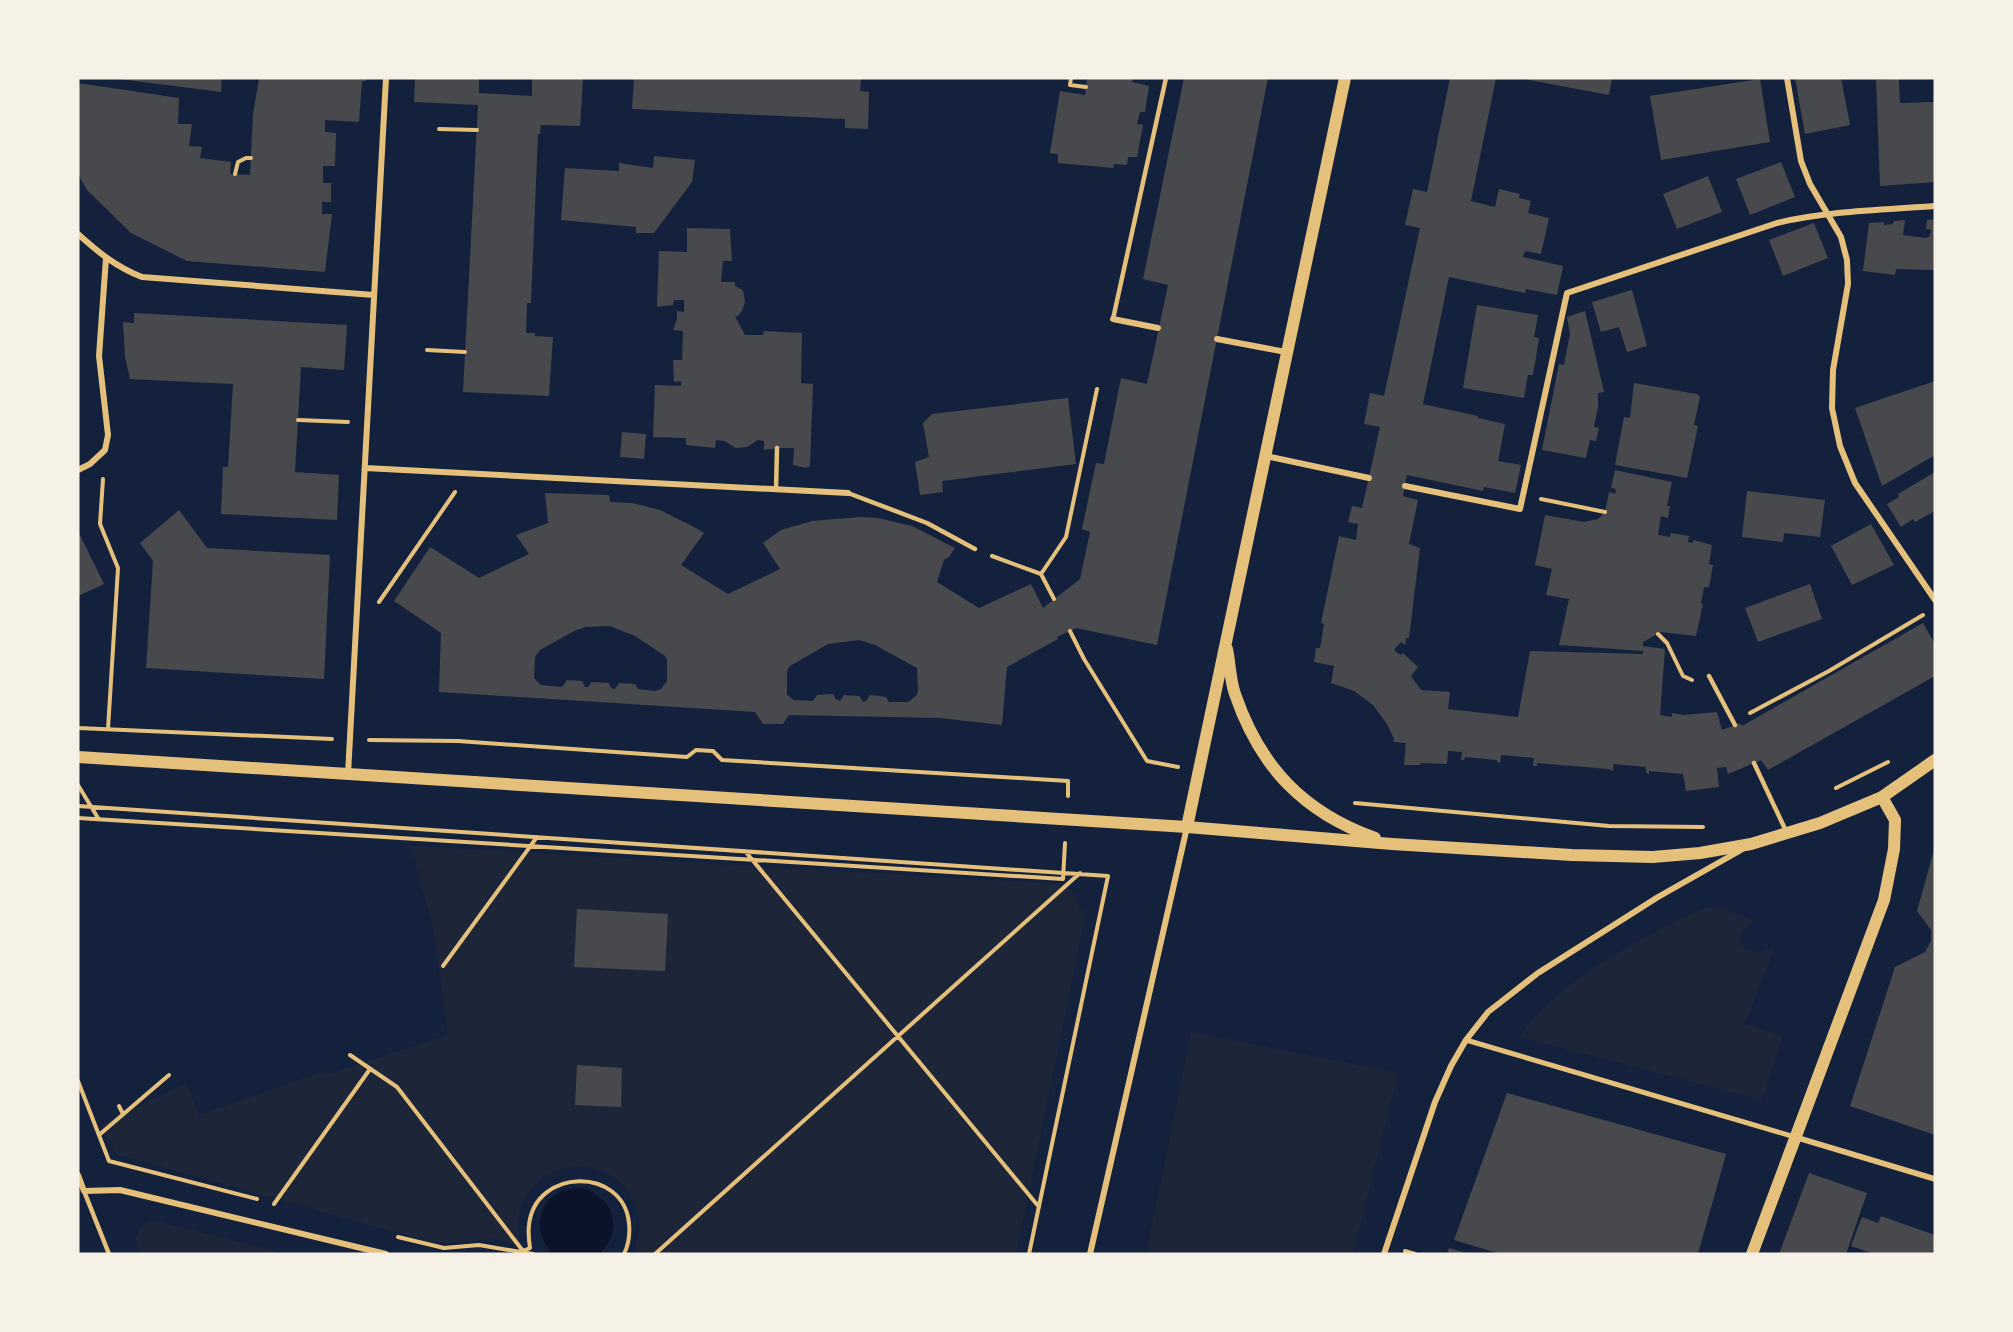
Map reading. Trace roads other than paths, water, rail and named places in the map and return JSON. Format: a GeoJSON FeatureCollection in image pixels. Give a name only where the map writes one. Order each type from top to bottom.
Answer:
{"type":"FeatureCollection","features":[{"type":"Feature","properties":{"kind":"main road"},"geometry":{"type":"LineString","coordinates":[[1187,827],[1345,78]]}},
{"type":"Feature","properties":{"kind":"main road"},"geometry":{"type":"LineString","coordinates":[[1226,642],[1234,693],[1254,740],[1275,771],[1297,793],[1327,817],[1392,844]]}},
{"type":"Feature","properties":{"kind":"main road"},"geometry":{"type":"LineString","coordinates":[[78,757],[1187,827],[1392,844],[1572,855],[1653,857],[1700,853],[1751,844],[1820,823],[1882,797],[1935,760]]}},
{"type":"Feature","properties":{"kind":"main road"},"geometry":{"type":"LineString","coordinates":[[1752,1254],[1884,900],[1894,849],[1895,820],[1882,797]]}},
{"type":"Feature","properties":{"kind":"street"},"geometry":{"type":"LineString","coordinates":[[348,774],[386,78]]}},
{"type":"Feature","properties":{"kind":"street"},"geometry":{"type":"LineString","coordinates":[[1787,78],[1801,160],[1810,184],[1841,237],[1847,260],[1848,284],[1833,370],[1832,408],[1840,446],[1855,483],[1935,600]]}},
{"type":"Feature","properties":{"kind":"street"},"geometry":{"type":"LineString","coordinates":[[1405,486],[1520,509],[1567,293],[1777,223],[1802,217],[1935,206]]}},
{"type":"Feature","properties":{"kind":"street"},"geometry":{"type":"LineString","coordinates":[[78,234],[123,270],[142,277],[374,295]]}},
{"type":"Feature","properties":{"kind":"street"},"geometry":{"type":"LineString","coordinates":[[78,471],[90,464],[105,450],[108,435],[99,356],[106,258]]}},
{"type":"Feature","properties":{"kind":"street"},"geometry":{"type":"LineString","coordinates":[[1113,319],[1158,328]]}},
{"type":"Feature","properties":{"kind":"street"},"geometry":{"type":"LineString","coordinates":[[1217,339],[1286,352]]}},
{"type":"Feature","properties":{"kind":"street"},"geometry":{"type":"LineString","coordinates":[[1266,456],[1369,478]]}},
{"type":"Feature","properties":{"kind":"street"},"geometry":{"type":"LineString","coordinates":[[365,468],[848,493]]}},
{"type":"Feature","properties":{"kind":"street"},"geometry":{"type":"LineString","coordinates":[[1090,1254],[1187,827]]}},
{"type":"Feature","properties":{"kind":"street"},"geometry":{"type":"LineString","coordinates":[[1384,1254],[1435,1102],[1450,1066],[1466,1040],[1488,1012],[1538,973],[1658,897],[1751,844]]}},
{"type":"Feature","properties":{"kind":"street"},"geometry":{"type":"LineString","coordinates":[[1466,1040],[1935,1179]]}},
{"type":"Feature","properties":{"kind":"street"},"geometry":{"type":"LineString","coordinates":[[78,1174],[84,1191],[120,1190],[386,1254]]}},
{"type":"Feature","properties":{"kind":"lane"},"geometry":{"type":"LineString","coordinates":[[1113,319],[1166,78]]}},
{"type":"Feature","properties":{"kind":"lane"},"geometry":{"type":"LineString","coordinates":[[776,490],[777,448]]}},
{"type":"Feature","properties":{"kind":"lane"},"geometry":{"type":"LineString","coordinates":[[848,493],[927,523],[975,549]]}},
{"type":"Feature","properties":{"kind":"lane"},"geometry":{"type":"LineString","coordinates":[[1709,676],[1736,725]]}},
{"type":"Feature","properties":{"kind":"lane"},"geometry":{"type":"LineString","coordinates":[[1754,763],[1787,833]]}},
{"type":"Feature","properties":{"kind":"lane"},"geometry":{"type":"LineString","coordinates":[[84,1191],[109,1254]]}}]}
